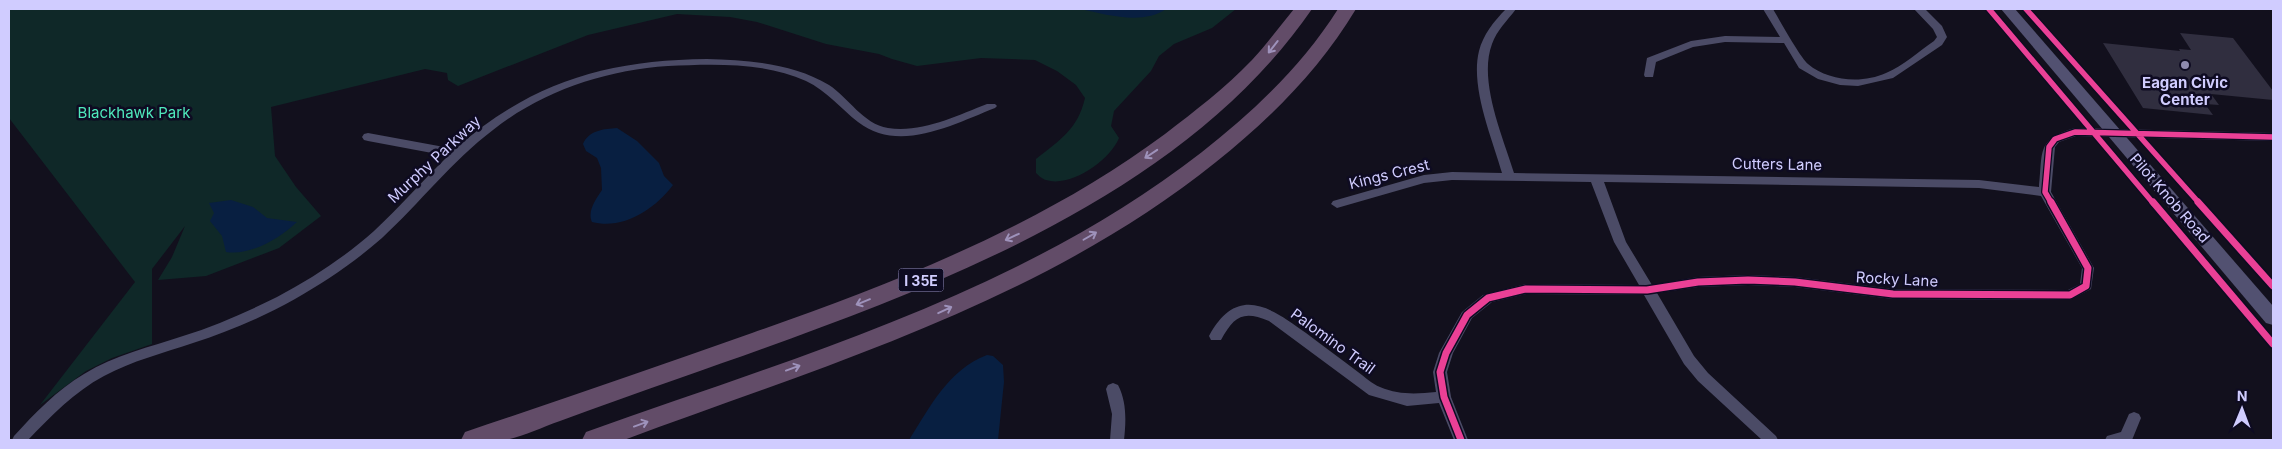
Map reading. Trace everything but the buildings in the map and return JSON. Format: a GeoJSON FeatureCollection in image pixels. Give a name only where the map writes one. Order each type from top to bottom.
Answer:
{"type":"FeatureCollection","features":[{"type":"Feature","properties":{"kind":"highway","name":"I 35E"},"geometry":{"type":"LineString","coordinates":[[474,440],[830,316],[928,277],[1020,233],[1107,184],[1171,140],[1224,97],[1268,54],[1303,9]]}},
{"type":"Feature","properties":{"kind":"highway","name":"I 35E"},"geometry":{"type":"LineString","coordinates":[[595,440],[924,320],[1038,266],[1135,211],[1202,163],[1258,117],[1302,71],[1337,26],[1347,9]]}},
{"type":"Feature","properties":{"kind":"main road","name":"Pilot Knob Road"},"geometry":{"type":"LineString","coordinates":[[2008,9],[2273,318]]}},
{"type":"Feature","properties":{"kind":"street"},"geometry":{"type":"LineString","coordinates":[[1509,177],[1486,97],[1483,59],[1494,27],[1511,9]]}},
{"type":"Feature","properties":{"kind":"street"},"geometry":{"type":"LineString","coordinates":[[1768,9],[1804,66],[1822,77],[1840,82],[1858,83],[1889,76],[1938,43],[1942,37],[1938,28],[1919,9]]}},
{"type":"Feature","properties":{"kind":"street"},"geometry":{"type":"LineString","coordinates":[[1649,75],[1651,60],[1691,44],[1725,39],[1787,40]]}},
{"type":"Feature","properties":{"kind":"street","name":"Murphy Parkway"},"geometry":{"type":"LineString","coordinates":[[19,440],[58,400],[96,373],[132,356],[198,336],[245,317],[289,296],[328,272],[375,236],[459,154],[509,113],[558,88],[611,71],[665,63],[734,62],[781,70],[805,77],[826,88],[857,116],[880,130],[888,132],[908,132],[931,128],[991,106]]}},
{"type":"Feature","properties":{"kind":"street"},"geometry":{"type":"LineString","coordinates":[[2045,192],[2049,147],[2055,139],[2075,132],[2273,137]]}},
{"type":"Feature","properties":{"kind":"street"},"geometry":{"type":"LineString","coordinates":[[368,137],[459,154]]}},
{"type":"Feature","properties":{"kind":"street","name":"Kings Crest"},"geometry":{"type":"LineString","coordinates":[[1337,204],[1424,179],[1452,176],[1509,177]]}},
{"type":"Feature","properties":{"kind":"street","name":"Cutters Lane"},"geometry":{"type":"LineString","coordinates":[[1509,177],[1979,184],[2045,192]]}},
{"type":"Feature","properties":{"kind":"street"},"geometry":{"type":"LineString","coordinates":[[1596,178],[1620,242],[1689,360],[1703,377],[1771,440]]}},
{"type":"Feature","properties":{"kind":"street","name":"Rocky Lane"},"geometry":{"type":"LineString","coordinates":[[1461,440],[1444,396],[1440,372],[1446,353],[1467,315],[1488,298],[1526,289],[1647,290],[1698,282],[1748,280],[1795,282],[1893,294],[2070,295],[2086,286],[2088,268],[2045,192]]}},
{"type":"Feature","properties":{"kind":"street","name":"Palomino Trail"},"geometry":{"type":"LineString","coordinates":[[1216,336],[1222,321],[1231,314],[1245,310],[1261,311],[1274,317],[1374,391],[1407,400],[1444,396]]}},
{"type":"Feature","properties":{"kind":"street"},"geometry":{"type":"LineString","coordinates":[[1113,389],[1119,414],[1117,440]]}},
{"type":"Feature","properties":{"kind":"street"},"geometry":{"type":"LineString","coordinates":[[2112,440],[2126,437],[2134,418]]}},
{"type":"Feature","properties":{"kind":"green space","name":"Blackhawk Park"},"geometry":{"type":"Polygon","coordinates":[[[9,9],[1236,9],[1212,28],[1174,44],[1159,56],[1151,71],[1114,111],[1111,126],[1119,138],[1114,146],[1099,163],[1078,176],[1067,180],[1056,181],[1040,177],[1036,173],[1036,159],[1060,140],[1073,126],[1082,109],[1085,98],[1076,85],[1057,71],[1035,60],[981,58],[917,66],[879,54],[826,44],[757,22],[730,17],[677,14],[588,35],[458,86],[448,80],[447,73],[425,69],[271,107],[275,156],[296,187],[321,216],[279,248],[206,276],[158,280],[172,257],[185,226],[152,269],[152,344],[112,358],[86,371],[40,405],[135,282],[9,118],[9,9]]]}},
{"type":"Feature","properties":{"kind":"water"},"geometry":{"type":"Polygon","coordinates":[[[1081,9],[1166,9],[1147,17],[1136,18],[1113,16],[1081,9]]]}},
{"type":"Feature","properties":{"kind":"water"},"geometry":{"type":"Polygon","coordinates":[[[617,128],[637,141],[659,163],[664,176],[673,185],[657,202],[637,216],[615,223],[592,222],[591,209],[602,190],[601,168],[597,158],[586,151],[583,144],[593,133],[617,128]]]}},
{"type":"Feature","properties":{"kind":"water"},"geometry":{"type":"Polygon","coordinates":[[[231,200],[253,207],[267,218],[297,222],[274,240],[264,245],[236,253],[226,252],[222,236],[210,221],[214,213],[209,203],[231,200]]]}},
{"type":"Feature","properties":{"kind":"water"},"geometry":{"type":"Polygon","coordinates":[[[987,355],[993,356],[1003,365],[1004,382],[998,440],[909,440],[941,391],[951,380],[961,370],[987,355]]]}},
{"type":"Feature","properties":{"kind":"cycle path"},"geometry":{"type":"LineString","coordinates":[[1989,9],[2273,344]]}},
{"type":"Feature","properties":{"kind":"cycle path"},"geometry":{"type":"LineString","coordinates":[[2026,9],[2273,286]]}},
{"type":"Feature","properties":{"kind":"cycle path"},"geometry":{"type":"LineString","coordinates":[[1461,440],[1444,397],[1440,372],[1446,353],[1467,315],[1488,298],[1526,289],[1647,290],[1698,282],[1748,280],[1795,282],[1893,294],[2070,295],[2086,286],[2088,268],[2045,192],[2049,147],[2055,139],[2075,132],[2273,137]]}},
{"type":"Feature","properties":{"kind":"place","name":"Eagan Civic Center"},"geometry":{"type":"Point","coordinates":[2185,65]}}]}
